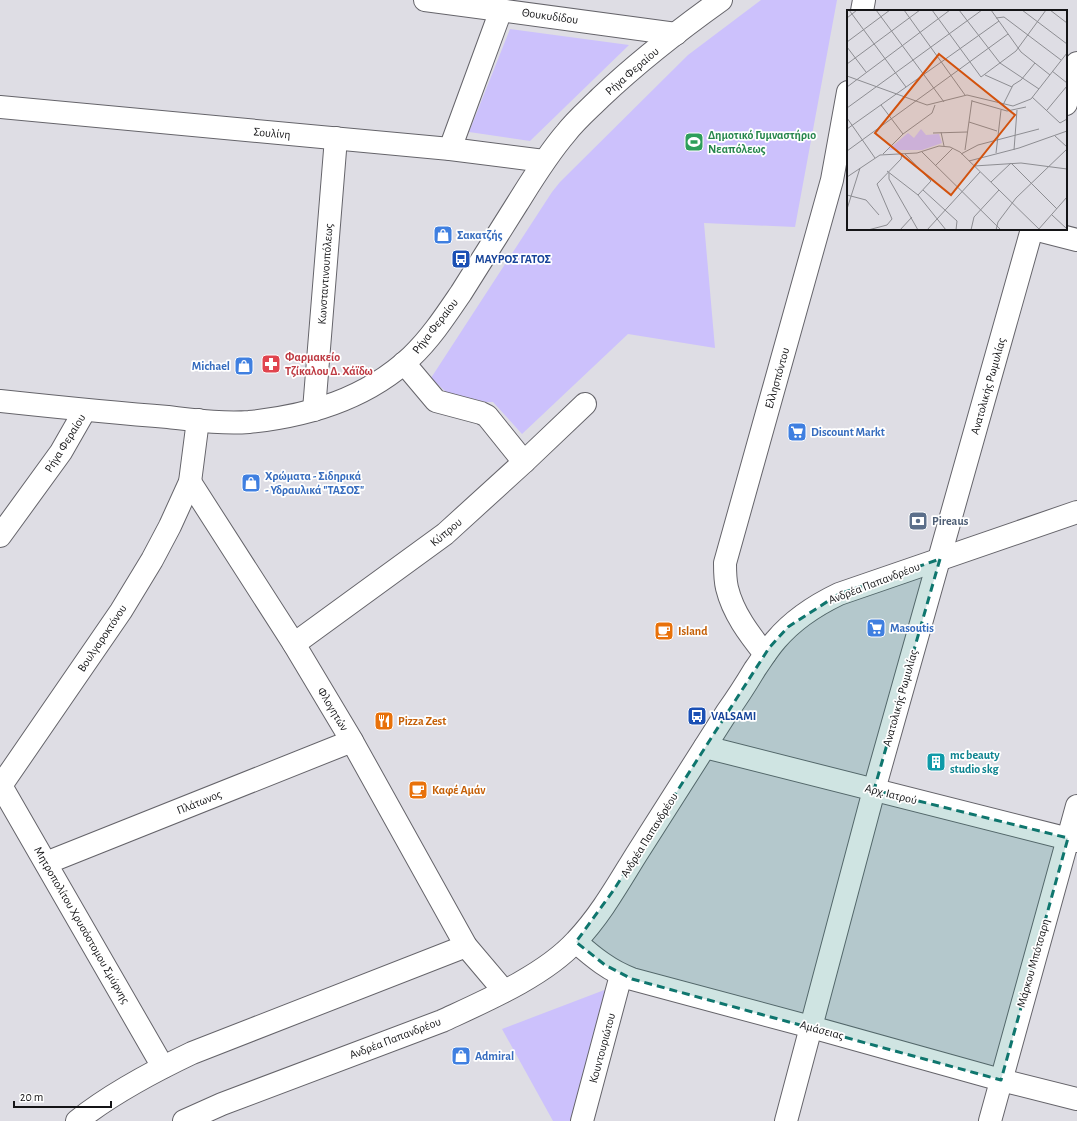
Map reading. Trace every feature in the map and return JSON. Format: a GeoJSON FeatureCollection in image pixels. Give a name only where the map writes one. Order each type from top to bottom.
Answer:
{"type":"FeatureCollection","features":[{"type":"Feature","properties":{"kind":"street","name":"Θουκυδίδου"},"geometry":{"type":"LineString","coordinates":[[425,0],[676,34]]}},
{"type":"Feature","properties":{"kind":"street"},"geometry":{"type":"LineString","coordinates":[[862,10],[864,0]]}},
{"type":"Feature","properties":{"kind":"street","name":"Ρήγα Φεραίου"},"geometry":{"type":"LineString","coordinates":[[0,536],[61,452],[84,410],[225,422],[248,422],[298,414],[344,401],[382,380],[404,363],[418,349],[444,318],[544,162],[566,132],[617,82],[676,34],[709,4]]}},
{"type":"Feature","properties":{"kind":"street"},"geometry":{"type":"LineString","coordinates":[[450,149],[501,10]]}},
{"type":"Feature","properties":{"kind":"street"},"geometry":{"type":"LineString","coordinates":[[1067,100],[1077,63]]}},
{"type":"Feature","properties":{"kind":"street","name":"Ελλησπόντου"},"geometry":{"type":"LineString","coordinates":[[765,654],[749,634],[739,617],[727,588],[725,563],[840,182],[847,103]]}},
{"type":"Feature","properties":{"kind":"street","name":"Σουλίνη"},"geometry":{"type":"LineString","coordinates":[[0,107],[450,149],[544,162]]}},
{"type":"Feature","properties":{"kind":"street","name":"Κωνσταντινουπόλεως"},"geometry":{"type":"LineString","coordinates":[[314,410],[336,138]]}},
{"type":"Feature","properties":{"kind":"street","name":"Ανατολικής Ρωμυλίας"},"geometry":{"type":"LineString","coordinates":[[786,1121],[874,790],[1033,230]]}},
{"type":"Feature","properties":{"kind":"street"},"geometry":{"type":"LineString","coordinates":[[1037,230],[1077,240]]}},
{"type":"Feature","properties":{"kind":"street"},"geometry":{"type":"LineString","coordinates":[[404,363],[436,401],[487,416],[524,462]]}},
{"type":"Feature","properties":{"kind":"street"},"geometry":{"type":"LineString","coordinates":[[1,402],[84,410]]}},
{"type":"Feature","properties":{"kind":"street","name":"Κύπρου"},"geometry":{"type":"LineString","coordinates":[[294,644],[445,534],[585,404]]}},
{"type":"Feature","properties":{"kind":"street"},"geometry":{"type":"LineString","coordinates":[[190,482],[198,420]]}},
{"type":"Feature","properties":{"kind":"street","name":"Φλογητών"},"geometry":{"type":"LineString","coordinates":[[190,482],[294,644],[352,741],[466,946],[504,991]]}},
{"type":"Feature","properties":{"kind":"street","name":"Βουλγαροκτόνου"},"geometry":{"type":"LineString","coordinates":[[0,786],[136,587],[170,526],[190,482]]}},
{"type":"Feature","properties":{"kind":"street","name":"Ανδρέα Παπανδρέου"},"geometry":{"type":"LineString","coordinates":[[184,1121],[222,1104],[442,1021],[504,991],[540,970],[576,942],[591,924],[765,654],[788,627],[828,599],[839,594],[1077,512]]}},
{"type":"Feature","properties":{"kind":"street","name":"Πλάτωνος"},"geometry":{"type":"LineString","coordinates":[[46,863],[352,741]]}},
{"type":"Feature","properties":{"kind":"street","name":"Αρχ. Ιατρού"},"geometry":{"type":"LineString","coordinates":[[705,747],[1073,839]]}},
{"type":"Feature","properties":{"kind":"street","name":"Μητροπολίτου Χρυσόστομου Σμύρνης"},"geometry":{"type":"LineString","coordinates":[[0,786],[163,1067]]}},
{"type":"Feature","properties":{"kind":"street","name":"Μάρκου Μπότσαρη"},"geometry":{"type":"LineString","coordinates":[[990,1121],[1073,839],[1077,806]]}},
{"type":"Feature","properties":{"kind":"street","name":"Αμάσειας"},"geometry":{"type":"LineString","coordinates":[[576,942],[605,966],[632,979],[1001,1080],[1077,1099]]}},
{"type":"Feature","properties":{"kind":"street"},"geometry":{"type":"LineString","coordinates":[[77,1121],[112,1097],[163,1067],[199,1051],[466,946]]}},
{"type":"Feature","properties":{"kind":"street","name":"Κουντουριώτου"},"geometry":{"type":"LineString","coordinates":[[582,1121],[621,975]]}},
{"type":"Feature","properties":{"kind":"highlighted area"},"geometry":{"type":"Polygon","coordinates":[[[940,559],[874,790],[1068,838],[1001,1080],[632,979],[605,965],[576,942],[613,891],[769,648],[788,627],[839,594],[940,559]]]}},
{"type":"Feature","properties":{"kind":"shaded area"},"geometry":{"type":"Polygon","coordinates":[[[761,0],[837,0],[795,227],[704,223],[715,348],[628,334],[522,434],[493,402],[486,402],[446,392],[431,378],[560,182],[688,55],[761,0]]]}},
{"type":"Feature","properties":{"kind":"shaded area"},"geometry":{"type":"Polygon","coordinates":[[[510,29],[629,45],[530,141],[469,132],[510,29]]]}},
{"type":"Feature","properties":{"kind":"shaded area"},"geometry":{"type":"Polygon","coordinates":[[[607,989],[572,1121],[553,1121],[502,1029],[607,989]]]}},
{"type":"Feature","properties":{"kind":"place","name":"Δημοτικό Γυμναστήριο Νεαπόλεως"},"geometry":{"type":"Point","coordinates":[694,142]}},
{"type":"Feature","properties":{"kind":"place","name":"Σακατζής"},"geometry":{"type":"Point","coordinates":[443,235]}},
{"type":"Feature","properties":{"kind":"place","name":"ΜΑΥΡΟΣ ΓΑΤΟΣ"},"geometry":{"type":"Point","coordinates":[461,259]}},
{"type":"Feature","properties":{"kind":"place","name":"Φαρμακείο Τζίκαλου Δ. Χάϊδω"},"geometry":{"type":"Point","coordinates":[271,364]}},
{"type":"Feature","properties":{"kind":"place","name":"Michael"},"geometry":{"type":"Point","coordinates":[244,366]}},
{"type":"Feature","properties":{"kind":"place","name":"Discount Markt"},"geometry":{"type":"Point","coordinates":[797,432]}},
{"type":"Feature","properties":{"kind":"place","name":"Χρώματα - Σιδηρικά - Υδραυλικά \"ΤΑΣΟΣ\""},"geometry":{"type":"Point","coordinates":[251,483]}},
{"type":"Feature","properties":{"kind":"place","name":"Pireaus"},"geometry":{"type":"Point","coordinates":[918,521]}},
{"type":"Feature","properties":{"kind":"place","name":"Masoutis"},"geometry":{"type":"Point","coordinates":[876,628]}},
{"type":"Feature","properties":{"kind":"place","name":"Island"},"geometry":{"type":"Point","coordinates":[664,631]}},
{"type":"Feature","properties":{"kind":"place","name":"VALSAMI"},"geometry":{"type":"Point","coordinates":[697,716]}},
{"type":"Feature","properties":{"kind":"place","name":"Pizza Zest"},"geometry":{"type":"Point","coordinates":[384,721]}},
{"type":"Feature","properties":{"kind":"place","name":"mc beauty studio skg"},"geometry":{"type":"Point","coordinates":[936,762]}},
{"type":"Feature","properties":{"kind":"place","name":"Καφέ Αμάν"},"geometry":{"type":"Point","coordinates":[418,790]}},
{"type":"Feature","properties":{"kind":"place","name":"Admiral"},"geometry":{"type":"Point","coordinates":[461,1056]}}]}
